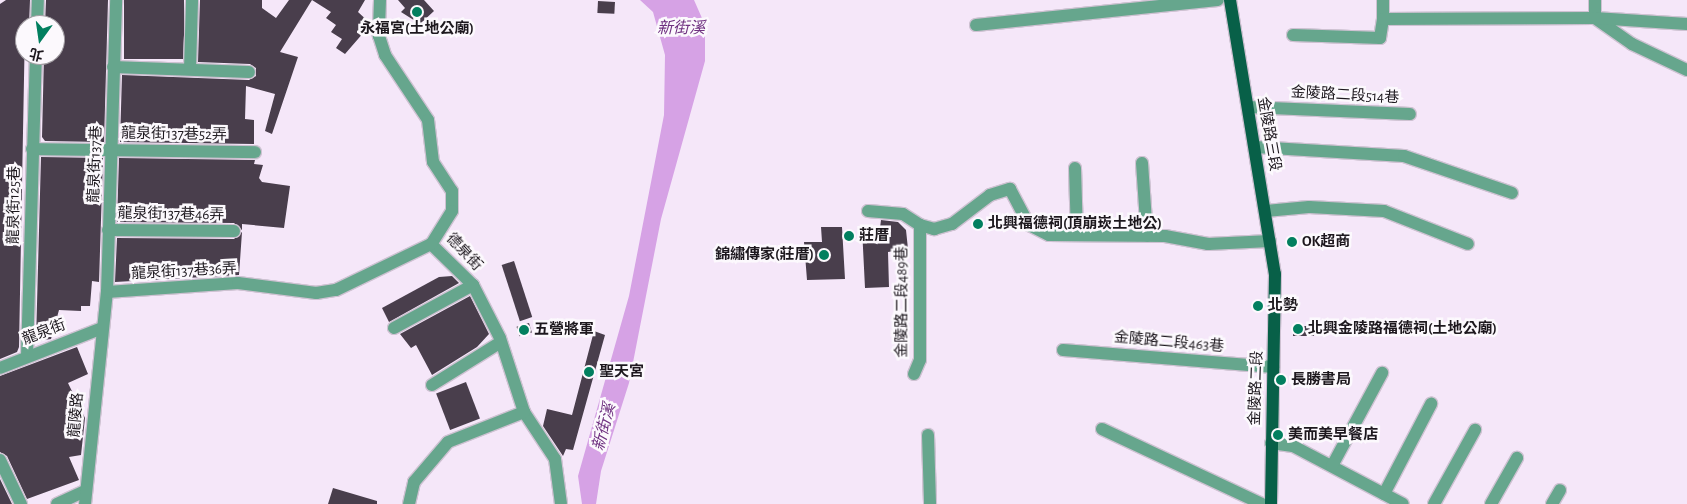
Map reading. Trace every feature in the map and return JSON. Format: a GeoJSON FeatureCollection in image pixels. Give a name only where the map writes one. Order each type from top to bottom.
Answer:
{"type":"FeatureCollection","features":[{"type":"Feature","properties":{"kind":"main road","name":"金陵路三段"},"geometry":{"type":"LineString","coordinates":[[1230,0],[1275,274]]}},
{"type":"Feature","properties":{"kind":"main road","name":"金陵路二段"},"geometry":{"type":"LineString","coordinates":[[1271,504],[1275,274]]}},
{"type":"Feature","properties":{"kind":"lane"},"geometry":{"type":"LineString","coordinates":[[37,15],[38,0]]}},
{"type":"Feature","properties":{"kind":"lane","name":"龍泉街137巷"},"geometry":{"type":"LineString","coordinates":[[100,329],[107,292],[116,0]]}},
{"type":"Feature","properties":{"kind":"lane"},"geometry":{"type":"LineString","coordinates":[[190,69],[192,0]]}},
{"type":"Feature","properties":{"kind":"lane","name":"德泉街"},"geometry":{"type":"LineString","coordinates":[[380,0],[379,36],[385,55],[428,120],[432,162],[452,191],[452,211],[431,244],[473,285],[501,342],[524,412],[555,459],[561,504]]}},
{"type":"Feature","properties":{"kind":"lane"},"geometry":{"type":"LineString","coordinates":[[976,25],[1218,0]]}},
{"type":"Feature","properties":{"kind":"lane"},"geometry":{"type":"LineString","coordinates":[[1292,34],[1380,38],[1383,0]]}},
{"type":"Feature","properties":{"kind":"lane"},"geometry":{"type":"LineString","coordinates":[[1595,18],[1596,0]]}},
{"type":"Feature","properties":{"kind":"lane"},"geometry":{"type":"LineString","coordinates":[[1382,19],[1595,18],[1687,24]]}},
{"type":"Feature","properties":{"kind":"lane"},"geometry":{"type":"LineString","coordinates":[[1595,18],[1632,44],[1687,70]]}},
{"type":"Feature","properties":{"kind":"lane","name":"龍泉街125巷"},"geometry":{"type":"LineString","coordinates":[[27,356],[36,65]]}},
{"type":"Feature","properties":{"kind":"lane"},"geometry":{"type":"LineString","coordinates":[[113,67],[249,72]]}},
{"type":"Feature","properties":{"kind":"lane","name":"金陵路二段514巷"},"geometry":{"type":"LineString","coordinates":[[1248,107],[1410,114]]}},
{"type":"Feature","properties":{"kind":"lane"},"geometry":{"type":"LineString","coordinates":[[1255,147],[1404,156],[1512,194]]}},
{"type":"Feature","properties":{"kind":"lane","name":"龍泉街137巷52弄"},"geometry":{"type":"LineString","coordinates":[[32,149],[112,148],[255,152]]}},
{"type":"Feature","properties":{"kind":"lane"},"geometry":{"type":"LineString","coordinates":[[1142,164],[1147,236]]}},
{"type":"Feature","properties":{"kind":"lane"},"geometry":{"type":"LineString","coordinates":[[1075,168],[1077,235]]}},
{"type":"Feature","properties":{"kind":"lane"},"geometry":{"type":"LineString","coordinates":[[868,211],[903,214],[920,226],[934,229],[952,224],[990,195],[1010,189],[1029,224],[1049,235],[1147,236],[1208,244],[1270,241]]}},
{"type":"Feature","properties":{"kind":"lane"},"geometry":{"type":"LineString","coordinates":[[1266,211],[1309,207],[1384,211],[1468,244]]}},
{"type":"Feature","properties":{"kind":"lane","name":"金陵路二段489巷"},"geometry":{"type":"LineString","coordinates":[[914,374],[920,360],[920,226]]}},
{"type":"Feature","properties":{"kind":"lane","name":"龍泉街137巷46弄"},"geometry":{"type":"LineString","coordinates":[[108,230],[234,231]]}},
{"type":"Feature","properties":{"kind":"lane","name":"龍泉街137巷36弄"},"geometry":{"type":"LineString","coordinates":[[107,292],[238,283],[316,293],[336,290],[431,244]]}},
{"type":"Feature","properties":{"kind":"lane"},"geometry":{"type":"LineString","coordinates":[[394,328],[473,285]]}},
{"type":"Feature","properties":{"kind":"lane","name":"龍泉街"},"geometry":{"type":"LineString","coordinates":[[0,368],[100,329]]}},
{"type":"Feature","properties":{"kind":"lane","name":"龍陵路"},"geometry":{"type":"LineString","coordinates":[[85,504],[100,329]]}},
{"type":"Feature","properties":{"kind":"lane"},"geometry":{"type":"LineString","coordinates":[[432,385],[501,342]]}},
{"type":"Feature","properties":{"kind":"lane","name":"金陵路二段463巷"},"geometry":{"type":"LineString","coordinates":[[1063,350],[1273,367]]}},
{"type":"Feature","properties":{"kind":"lane"},"geometry":{"type":"LineString","coordinates":[[1332,466],[1382,373]]}},
{"type":"Feature","properties":{"kind":"lane"},"geometry":{"type":"LineString","coordinates":[[1384,494],[1431,404]]}},
{"type":"Feature","properties":{"kind":"lane"},"geometry":{"type":"LineString","coordinates":[[409,504],[414,482],[448,442],[524,412]]}},
{"type":"Feature","properties":{"kind":"lane"},"geometry":{"type":"LineString","coordinates":[[1102,429],[1262,504]]}},
{"type":"Feature","properties":{"kind":"lane"},"geometry":{"type":"LineString","coordinates":[[1434,504],[1475,430]]}},
{"type":"Feature","properties":{"kind":"lane"},"geometry":{"type":"LineString","coordinates":[[928,436],[930,504]]}},
{"type":"Feature","properties":{"kind":"lane"},"geometry":{"type":"LineString","coordinates":[[1271,443],[1293,446],[1403,504]]}},
{"type":"Feature","properties":{"kind":"lane"},"geometry":{"type":"LineString","coordinates":[[1491,504],[1517,458]]}},
{"type":"Feature","properties":{"kind":"lane"},"geometry":{"type":"LineString","coordinates":[[0,460],[21,504]]}},
{"type":"Feature","properties":{"kind":"lane"},"geometry":{"type":"LineString","coordinates":[[1552,504],[1560,490]]}},
{"type":"Feature","properties":{"kind":"lane"},"geometry":{"type":"LineString","coordinates":[[57,504],[86,491]]}},
{"type":"Feature","properties":{"kind":"water","name":"新街溪"},"geometry":{"type":"Polygon","coordinates":[[[640,0],[694,0],[705,25],[705,61],[661,219],[629,383],[601,471],[596,504],[582,504],[578,476],[629,296],[664,115],[665,55],[653,12],[640,0]]]}},
{"type":"Feature","properties":{"kind":"building"},"geometry":{"type":"Polygon","coordinates":[[[6,0],[30,0],[29,15],[15,15],[15,65],[24,65],[19,347],[17,352],[0,359],[0,4],[6,0]]]}},
{"type":"Feature","properties":{"kind":"building"},"geometry":{"type":"Polygon","coordinates":[[[46,0],[108,0],[104,142],[45,141],[42,137],[44,65],[65,65],[65,15],[45,15],[46,0]]]}},
{"type":"Feature","properties":{"kind":"building"},"geometry":{"type":"Polygon","coordinates":[[[124,0],[184,0],[184,59],[124,59],[124,0]]]}},
{"type":"Feature","properties":{"kind":"building"},"geometry":{"type":"Polygon","coordinates":[[[200,0],[262,0],[262,8],[276,18],[289,0],[312,0],[280,52],[298,57],[272,134],[265,131],[275,94],[246,86],[245,119],[254,120],[254,144],[120,142],[122,75],[249,80],[256,76],[256,68],[250,64],[198,62],[200,0]]]}},
{"type":"Feature","properties":{"kind":"building"},"geometry":{"type":"Polygon","coordinates":[[[312,0],[365,0],[358,12],[371,24],[345,54],[336,48],[342,39],[331,32],[336,25],[326,18],[331,12],[312,0]]]}},
{"type":"Feature","properties":{"kind":"building"},"geometry":{"type":"Polygon","coordinates":[[[398,0],[424,0],[434,11],[420,24],[401,12],[405,8],[398,0]]]}},
{"type":"Feature","properties":{"kind":"building"},"geometry":{"type":"Polygon","coordinates":[[[598,1],[615,2],[614,14],[597,13],[598,1]]]}},
{"type":"Feature","properties":{"kind":"building"},"geometry":{"type":"Polygon","coordinates":[[[41,157],[103,158],[99,282],[92,281],[90,306],[81,306],[81,311],[59,310],[51,339],[36,341],[41,157]]]}},
{"type":"Feature","properties":{"kind":"building"},"geometry":{"type":"Polygon","coordinates":[[[119,158],[255,160],[254,164],[263,165],[259,178],[262,182],[290,186],[284,228],[242,224],[242,230],[234,223],[117,222],[119,158]]]}},
{"type":"Feature","properties":{"kind":"building"},"geometry":{"type":"Polygon","coordinates":[[[881,220],[898,222],[906,230],[908,249],[888,252],[889,287],[865,288],[862,228],[880,228],[881,220]]]}},
{"type":"Feature","properties":{"kind":"building"},"geometry":{"type":"Polygon","coordinates":[[[821,227],[842,227],[845,279],[807,280],[804,242],[822,242],[821,227]]]}},
{"type":"Feature","properties":{"kind":"building"},"geometry":{"type":"Polygon","coordinates":[[[242,232],[239,275],[115,282],[117,238],[234,239],[242,232]]]}},
{"type":"Feature","properties":{"kind":"building"},"geometry":{"type":"Polygon","coordinates":[[[514,261],[532,317],[520,321],[502,265],[514,261]]]}},
{"type":"Feature","properties":{"kind":"building"},"geometry":{"type":"Polygon","coordinates":[[[452,276],[459,283],[389,322],[382,308],[439,277],[452,276]]]}},
{"type":"Feature","properties":{"kind":"building"},"geometry":{"type":"Polygon","coordinates":[[[470,296],[489,334],[477,347],[432,375],[416,345],[411,348],[400,334],[470,296]]]}},
{"type":"Feature","properties":{"kind":"building","name":"五營將軍"},"geometry":{"type":"Polygon","coordinates":[[[529,323],[532,333],[519,336],[517,327],[529,323]]]}},
{"type":"Feature","properties":{"kind":"building"},"geometry":{"type":"Polygon","coordinates":[[[1293,326],[1314,326],[1314,336],[1293,336],[1293,326]]]}},
{"type":"Feature","properties":{"kind":"building","name":"聖天宮"},"geometry":{"type":"Polygon","coordinates":[[[594,331],[605,335],[573,450],[566,449],[563,456],[543,426],[547,409],[572,415],[594,331]]]}},
{"type":"Feature","properties":{"kind":"building"},"geometry":{"type":"Polygon","coordinates":[[[77,347],[88,374],[68,383],[85,418],[81,455],[69,457],[79,480],[27,499],[7,456],[0,452],[0,376],[77,347]]]}},
{"type":"Feature","properties":{"kind":"building"},"geometry":{"type":"Polygon","coordinates":[[[466,382],[480,418],[450,430],[436,393],[466,382]]]}},
{"type":"Feature","properties":{"kind":"building"},"geometry":{"type":"Polygon","coordinates":[[[0,479],[12,504],[0,504],[0,479]]]}},
{"type":"Feature","properties":{"kind":"building"},"geometry":{"type":"Polygon","coordinates":[[[333,488],[377,501],[377,504],[328,504],[333,488]]]}},
{"type":"Feature","properties":{"kind":"place","name":"永福宮(土地公廟)"},"geometry":{"type":"Point","coordinates":[417,12]}},
{"type":"Feature","properties":{"kind":"place","name":"北興福德祠(頂崩崁土地公)"},"geometry":{"type":"Point","coordinates":[978,224]}},
{"type":"Feature","properties":{"kind":"place","name":"莊厝"},"geometry":{"type":"Point","coordinates":[849,236]}},
{"type":"Feature","properties":{"kind":"place","name":"OK超商"},"geometry":{"type":"Point","coordinates":[1292,242]}},
{"type":"Feature","properties":{"kind":"place","name":"錦繡傳家(莊厝)"},"geometry":{"type":"Point","coordinates":[824,255]}},
{"type":"Feature","properties":{"kind":"place","name":"北勢"},"geometry":{"type":"Point","coordinates":[1258,306]}},
{"type":"Feature","properties":{"kind":"place","name":"北興金陵路福德祠(土地公廟)"},"geometry":{"type":"Point","coordinates":[1298,329]}},
{"type":"Feature","properties":{"kind":"place","name":"五營將軍"},"geometry":{"type":"Point","coordinates":[524,330]}},
{"type":"Feature","properties":{"kind":"place","name":"聖天宮"},"geometry":{"type":"Point","coordinates":[589,372]}},
{"type":"Feature","properties":{"kind":"place","name":"長勝書局"},"geometry":{"type":"Point","coordinates":[1281,380]}},
{"type":"Feature","properties":{"kind":"place","name":"美而美早餐店"},"geometry":{"type":"Point","coordinates":[1278,435]}}]}
